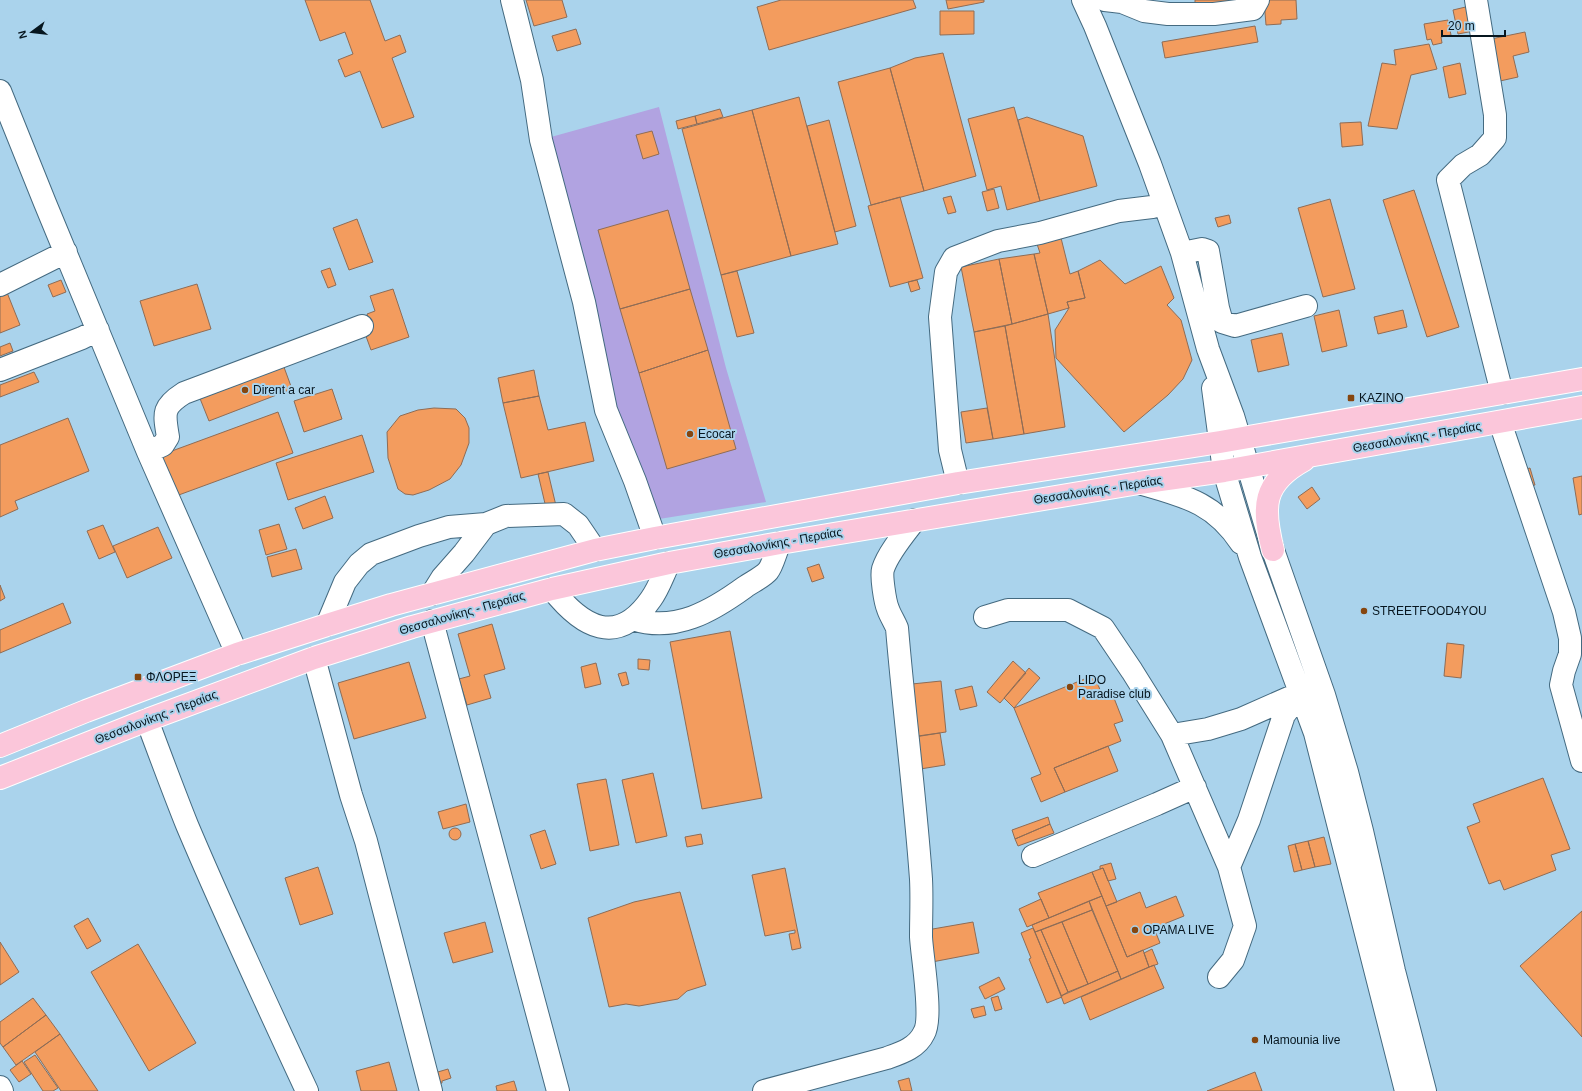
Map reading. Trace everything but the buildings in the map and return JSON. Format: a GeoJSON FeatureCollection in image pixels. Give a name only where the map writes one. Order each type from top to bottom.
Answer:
{"type":"FeatureCollection","features":[{"type":"Feature","properties":{"kind":"main road"},"geometry":{"type":"LineString","coordinates":[[0,746],[86,711],[237,654],[327,625],[432,594],[595,550],[958,483],[1230,440],[1582,379]]}},
{"type":"Feature","properties":{"kind":"main road","name":"Θεσσαλονίκης - Περαίας"},"geometry":{"type":"LineString","coordinates":[[0,778],[147,720],[314,658],[432,622],[552,589],[669,563],[780,543],[1139,483],[1248,467],[1582,407]]}},
{"type":"Feature","properties":{"kind":"main road"},"geometry":{"type":"LineString","coordinates":[[1273,550],[1266,517],[1269,496],[1277,480],[1289,468],[1312,456]]}},
{"type":"Feature","properties":{"kind":"street"},"geometry":{"type":"LineString","coordinates":[[512,0],[532,80],[541,140],[584,302],[606,410],[635,481],[654,538]]}},
{"type":"Feature","properties":{"kind":"street"},"geometry":{"type":"LineString","coordinates":[[1258,0],[1253,9],[1214,14],[1168,14],[1144,11],[1122,2],[1094,1],[1182,253],[1208,349],[1230,440],[1248,467],[1273,550],[1324,696],[1347,772],[1364,838],[1394,971],[1425,1091]]}},
{"type":"Feature","properties":{"kind":"street"},"geometry":{"type":"LineString","coordinates":[[1476,0],[1495,116],[1495,138],[1480,155],[1463,165],[1448,180],[1502,393]]}},
{"type":"Feature","properties":{"kind":"street"},"geometry":{"type":"LineString","coordinates":[[0,91],[44,203],[66,252],[148,452],[237,654]]}},
{"type":"Feature","properties":{"kind":"street"},"geometry":{"type":"LineString","coordinates":[[958,483],[950,450],[944,388],[940,316],[946,272],[954,258],[998,241],[1040,232],[1119,211],[1164,204]]}},
{"type":"Feature","properties":{"kind":"street"},"geometry":{"type":"LineString","coordinates":[[1182,253],[1202,249],[1208,251],[1218,308],[1222,322],[1235,326],[1306,306]]}},
{"type":"Feature","properties":{"kind":"street"},"geometry":{"type":"LineString","coordinates":[[0,285],[66,252]]}},
{"type":"Feature","properties":{"kind":"street"},"geometry":{"type":"LineString","coordinates":[[148,452],[163,444],[168,437],[165,414],[168,404],[184,393],[362,326]]}},
{"type":"Feature","properties":{"kind":"street"},"geometry":{"type":"LineString","coordinates":[[0,370],[82,338],[98,330]]}},
{"type":"Feature","properties":{"kind":"street"},"geometry":{"type":"LineString","coordinates":[[1500,422],[1565,618],[1570,638],[1570,654],[1561,685],[1582,761]]}},
{"type":"Feature","properties":{"kind":"street"},"geometry":{"type":"LineString","coordinates":[[1230,440],[1224,471],[1250,557],[1315,733],[1406,1091]]}},
{"type":"Feature","properties":{"kind":"street"},"geometry":{"type":"LineString","coordinates":[[1139,483],[1186,496],[1217,514],[1234,532],[1250,557]]}},
{"type":"Feature","properties":{"kind":"street"},"geometry":{"type":"LineString","coordinates":[[327,625],[345,582],[359,564],[371,554],[419,536],[449,528],[486,524],[506,516],[564,514],[578,525],[595,550]]}},
{"type":"Feature","properties":{"kind":"street"},"geometry":{"type":"LineString","coordinates":[[764,1091],[887,1058],[905,1051],[917,1043],[925,1033],[928,1019],[921,937],[921,881],[918,843],[897,628],[888,608],[882,570],[889,557],[915,520]]}},
{"type":"Feature","properties":{"kind":"street"},"geometry":{"type":"LineString","coordinates":[[432,594],[442,578],[464,553],[486,524]]}},
{"type":"Feature","properties":{"kind":"street"},"geometry":{"type":"LineString","coordinates":[[633,619],[645,623],[658,624],[685,620],[710,610],[768,571],[780,543]]}},
{"type":"Feature","properties":{"kind":"street"},"geometry":{"type":"LineString","coordinates":[[552,589],[563,603],[590,623],[615,628],[626,624],[633,619],[651,600],[669,563]]}},
{"type":"Feature","properties":{"kind":"street"},"geometry":{"type":"LineString","coordinates":[[986,618],[1008,610],[1068,610],[1103,628],[1132,671],[1172,736],[1229,867],[1245,926],[1233,960],[1219,977]]}},
{"type":"Feature","properties":{"kind":"street"},"geometry":{"type":"LineString","coordinates":[[432,622],[558,1091]]}},
{"type":"Feature","properties":{"kind":"street"},"geometry":{"type":"LineString","coordinates":[[314,658],[351,795],[366,841],[431,1091]]}},
{"type":"Feature","properties":{"kind":"street"},"geometry":{"type":"LineString","coordinates":[[1172,736],[1208,729],[1241,719],[1301,693]]}},
{"type":"Feature","properties":{"kind":"street"},"geometry":{"type":"LineString","coordinates":[[1229,867],[1249,820],[1284,715],[1301,693]]}},
{"type":"Feature","properties":{"kind":"street"},"geometry":{"type":"LineString","coordinates":[[147,720],[184,817],[208,874],[307,1091]]}},
{"type":"Feature","properties":{"kind":"street"},"geometry":{"type":"LineString","coordinates":[[1034,856],[1195,787]]}},
{"type":"Feature","properties":{"kind":"shaded area"},"geometry":{"type":"Polygon","coordinates":[[[659,107],[726,368],[766,502],[659,519],[617,409],[551,137],[659,107]]]}},
{"type":"Feature","properties":{"kind":"place","name":"Dirent a car"},"geometry":{"type":"Point","coordinates":[245,390]}},
{"type":"Feature","properties":{"kind":"place","name":"ΚΑΖΙΝΟ"},"geometry":{"type":"Point","coordinates":[1351,398]}},
{"type":"Feature","properties":{"kind":"place","name":"Ecocar"},"geometry":{"type":"Point","coordinates":[690,434]}},
{"type":"Feature","properties":{"kind":"place","name":"STREETFOOD4YOU"},"geometry":{"type":"Point","coordinates":[1364,611]}},
{"type":"Feature","properties":{"kind":"place","name":"ΦΛΟΡΕΞ"},"geometry":{"type":"Point","coordinates":[138,677]}},
{"type":"Feature","properties":{"kind":"place","name":"LIDO Paradise club"},"geometry":{"type":"Point","coordinates":[1070,687]}},
{"type":"Feature","properties":{"kind":"place","name":"ΟΡΑΜΑ LIVE"},"geometry":{"type":"Point","coordinates":[1135,930]}},
{"type":"Feature","properties":{"kind":"place","name":"Mamounia live"},"geometry":{"type":"Point","coordinates":[1255,1040]}}]}
